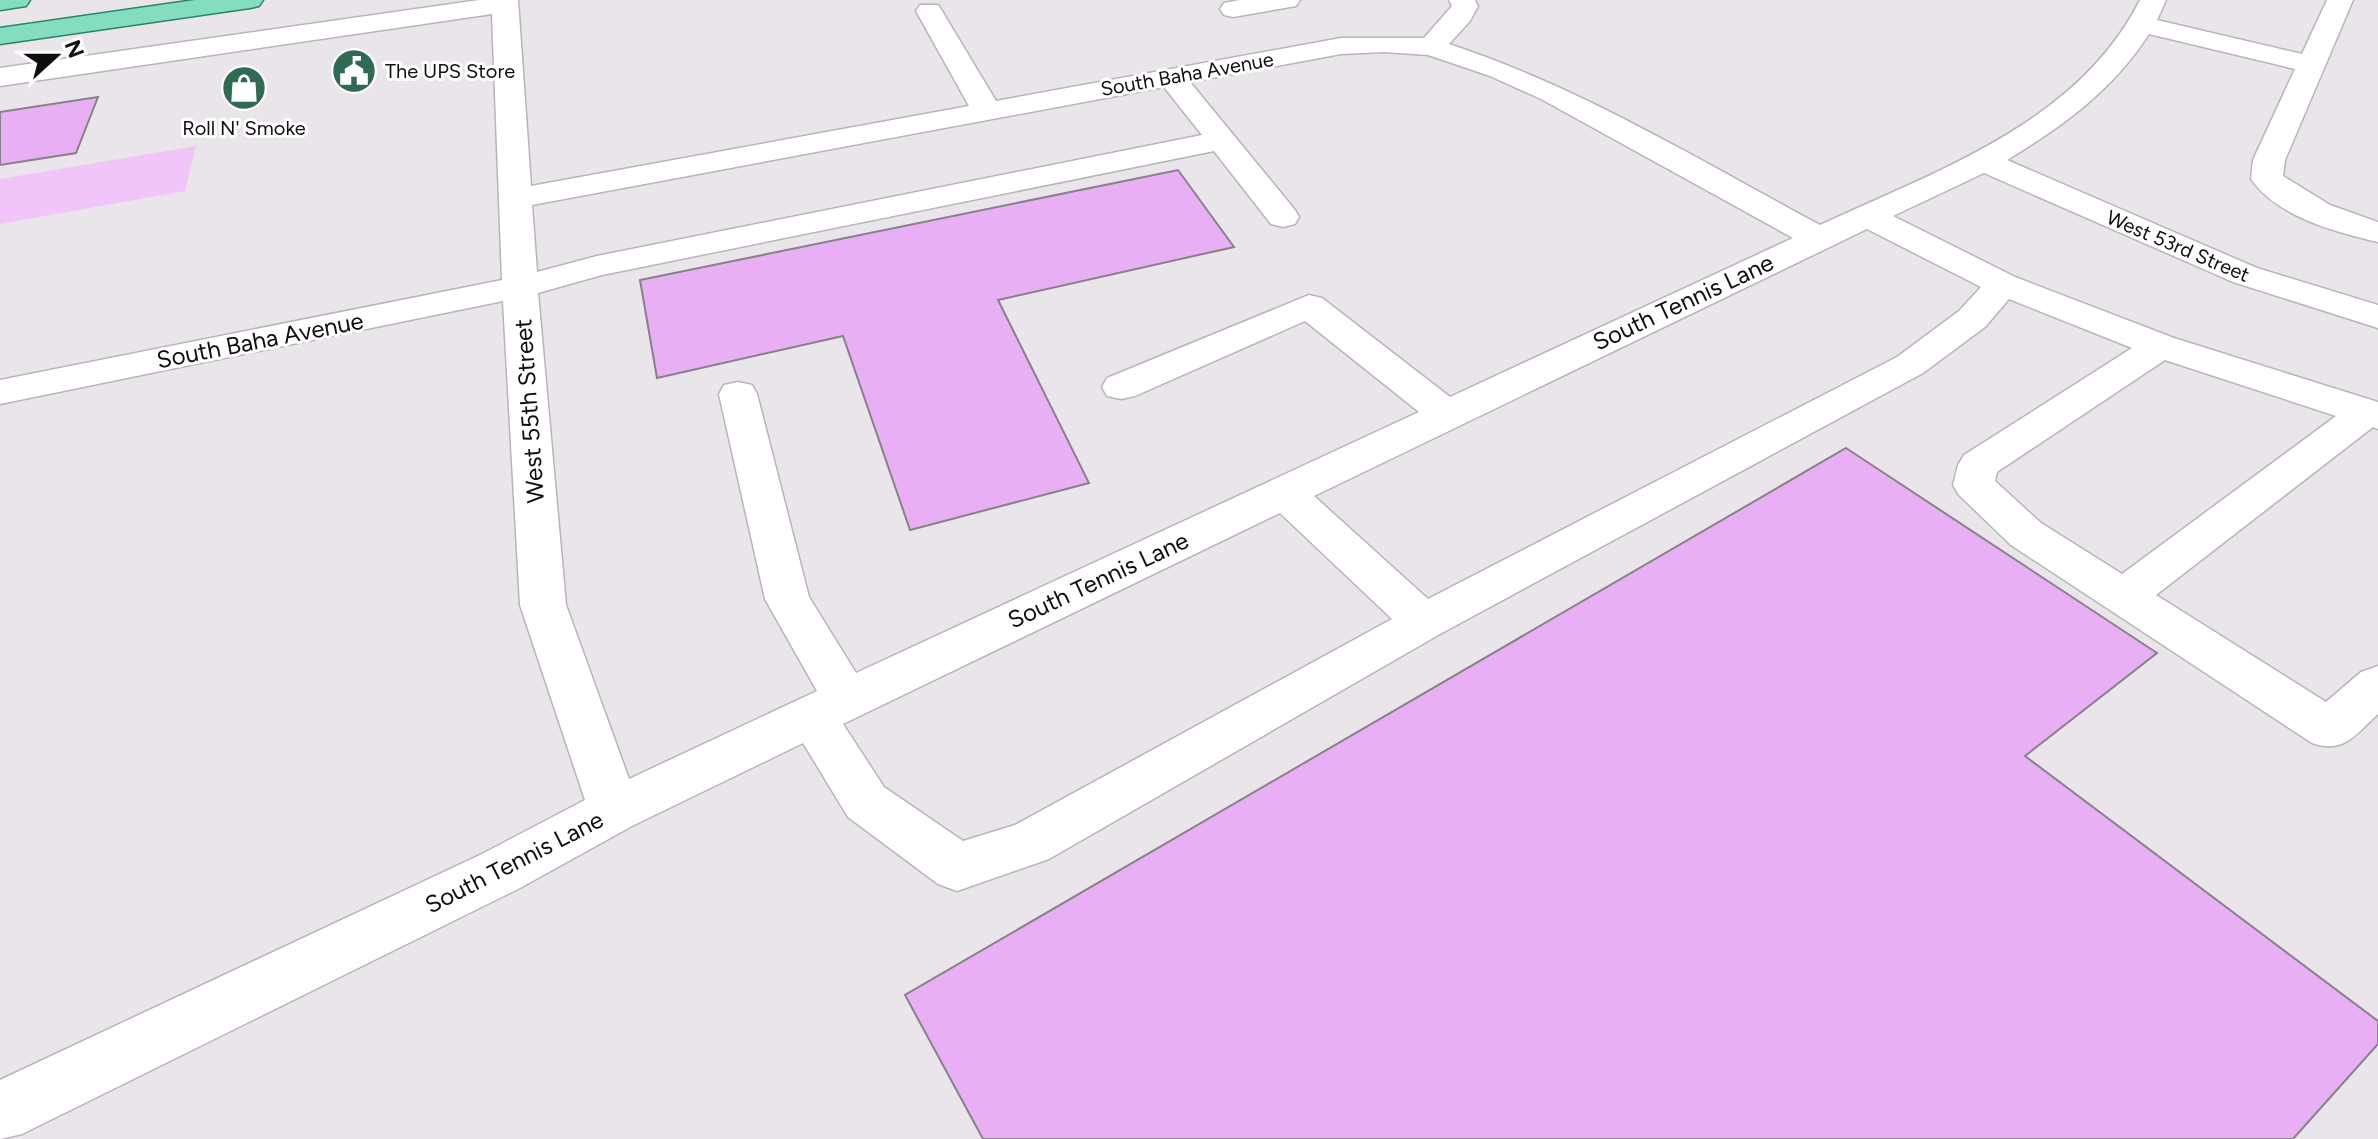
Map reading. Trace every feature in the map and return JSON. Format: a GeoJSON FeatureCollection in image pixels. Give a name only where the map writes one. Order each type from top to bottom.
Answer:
{"type":"FeatureCollection","features":[{"type":"Feature","properties":{"kind":"main road"},"geometry":{"type":"LineString","coordinates":[[0,2],[17,0]]}},
{"type":"Feature","properties":{"kind":"main road"},"geometry":{"type":"LineString","coordinates":[[0,36],[250,0]]}},
{"type":"Feature","properties":{"kind":"street"},"geometry":{"type":"LineString","coordinates":[[1233,9],[1287,0]]}},
{"type":"Feature","properties":{"kind":"street"},"geometry":{"type":"LineString","coordinates":[[1431,47],[1461,15],[1465,6],[1462,0]]}},
{"type":"Feature","properties":{"kind":"street"},"geometry":{"type":"LineString","coordinates":[[2340,0],[2269,160],[2267,179],[2283,193],[2308,206],[2356,227],[2378,232]]}},
{"type":"Feature","properties":{"kind":"street"},"geometry":{"type":"LineString","coordinates":[[0,77],[505,2]]}},
{"type":"Feature","properties":{"kind":"street","name":"West 55th Street"},"geometry":{"type":"LineString","coordinates":[[505,2],[518,198],[520,287],[543,605],[614,810]]}},
{"type":"Feature","properties":{"kind":"street"},"geometry":{"type":"LineString","coordinates":[[929,11],[987,111]]}},
{"type":"Feature","properties":{"kind":"street"},"geometry":{"type":"LineString","coordinates":[[2148,12],[2311,64]]}},
{"type":"Feature","properties":{"kind":"street","name":"South Tennis Lane"},"geometry":{"type":"LineString","coordinates":[[0,1112],[501,871],[614,810],[1983,161],[2047,124],[2090,91],[2119,60],[2148,12]]}},
{"type":"Feature","properties":{"kind":"street","name":"South Baha Avenue"},"geometry":{"type":"LineString","coordinates":[[518,198],[1341,46],[1384,44],[1431,47],[1500,70],[1551,93],[1819,238]]}},
{"type":"Feature","properties":{"kind":"street"},"geometry":{"type":"LineString","coordinates":[[1171,77],[1283,217]]}},
{"type":"Feature","properties":{"kind":"street","name":"South Baha Avenue"},"geometry":{"type":"LineString","coordinates":[[0,392],[520,287],[597,266],[1222,140]]}},
{"type":"Feature","properties":{"kind":"street","name":"West 53rd Street"},"geometry":{"type":"LineString","coordinates":[[1983,161],[2245,275],[2378,317]]}},
{"type":"Feature","properties":{"kind":"street"},"geometry":{"type":"LineString","coordinates":[[1866,216],[2003,284],[2161,346],[2372,414]]}},
{"type":"Feature","properties":{"kind":"street"},"geometry":{"type":"LineString","coordinates":[[738,394],[787,599],[866,802],[957,867],[1030,843],[1424,622],[1910,365],[1972,319],[2003,284]]}},
{"type":"Feature","properties":{"kind":"street"},"geometry":{"type":"LineString","coordinates":[[1121,387],[1309,306],[1447,414]]}},
{"type":"Feature","properties":{"kind":"street"},"geometry":{"type":"LineString","coordinates":[[2161,346],[1978,465],[1974,485],[2026,534],[2329,729],[2378,685]]}},
{"type":"Feature","properties":{"kind":"street"},"geometry":{"type":"LineString","coordinates":[[2123,597],[2372,414]]}},
{"type":"Feature","properties":{"kind":"street"},"geometry":{"type":"LineString","coordinates":[[1284,492],[1424,622]]}},
{"type":"Feature","properties":{"kind":"shaded area"},"geometry":{"type":"Polygon","coordinates":[[[196,146],[185,191],[0,224],[0,179],[196,146]]]}},
{"type":"Feature","properties":{"kind":"building"},"geometry":{"type":"Polygon","coordinates":[[[98,97],[76,153],[0,165],[0,112],[98,97]]]}},
{"type":"Feature","properties":{"kind":"building"},"geometry":{"type":"Polygon","coordinates":[[[1178,170],[1234,247],[998,300],[1089,483],[910,530],[843,336],[657,378],[640,280],[1178,170]]]}},
{"type":"Feature","properties":{"kind":"building"},"geometry":{"type":"Polygon","coordinates":[[[1846,448],[2157,653],[2025,756],[2378,1021],[2378,1044],[2293,1139],[983,1139],[905,995],[1846,448]]]}},
{"type":"Feature","properties":{"kind":"place","name":"The UPS Store"},"geometry":{"type":"Point","coordinates":[354,71]}},
{"type":"Feature","properties":{"kind":"place","name":"Roll N' Smoke"},"geometry":{"type":"Point","coordinates":[244,88]}}]}
